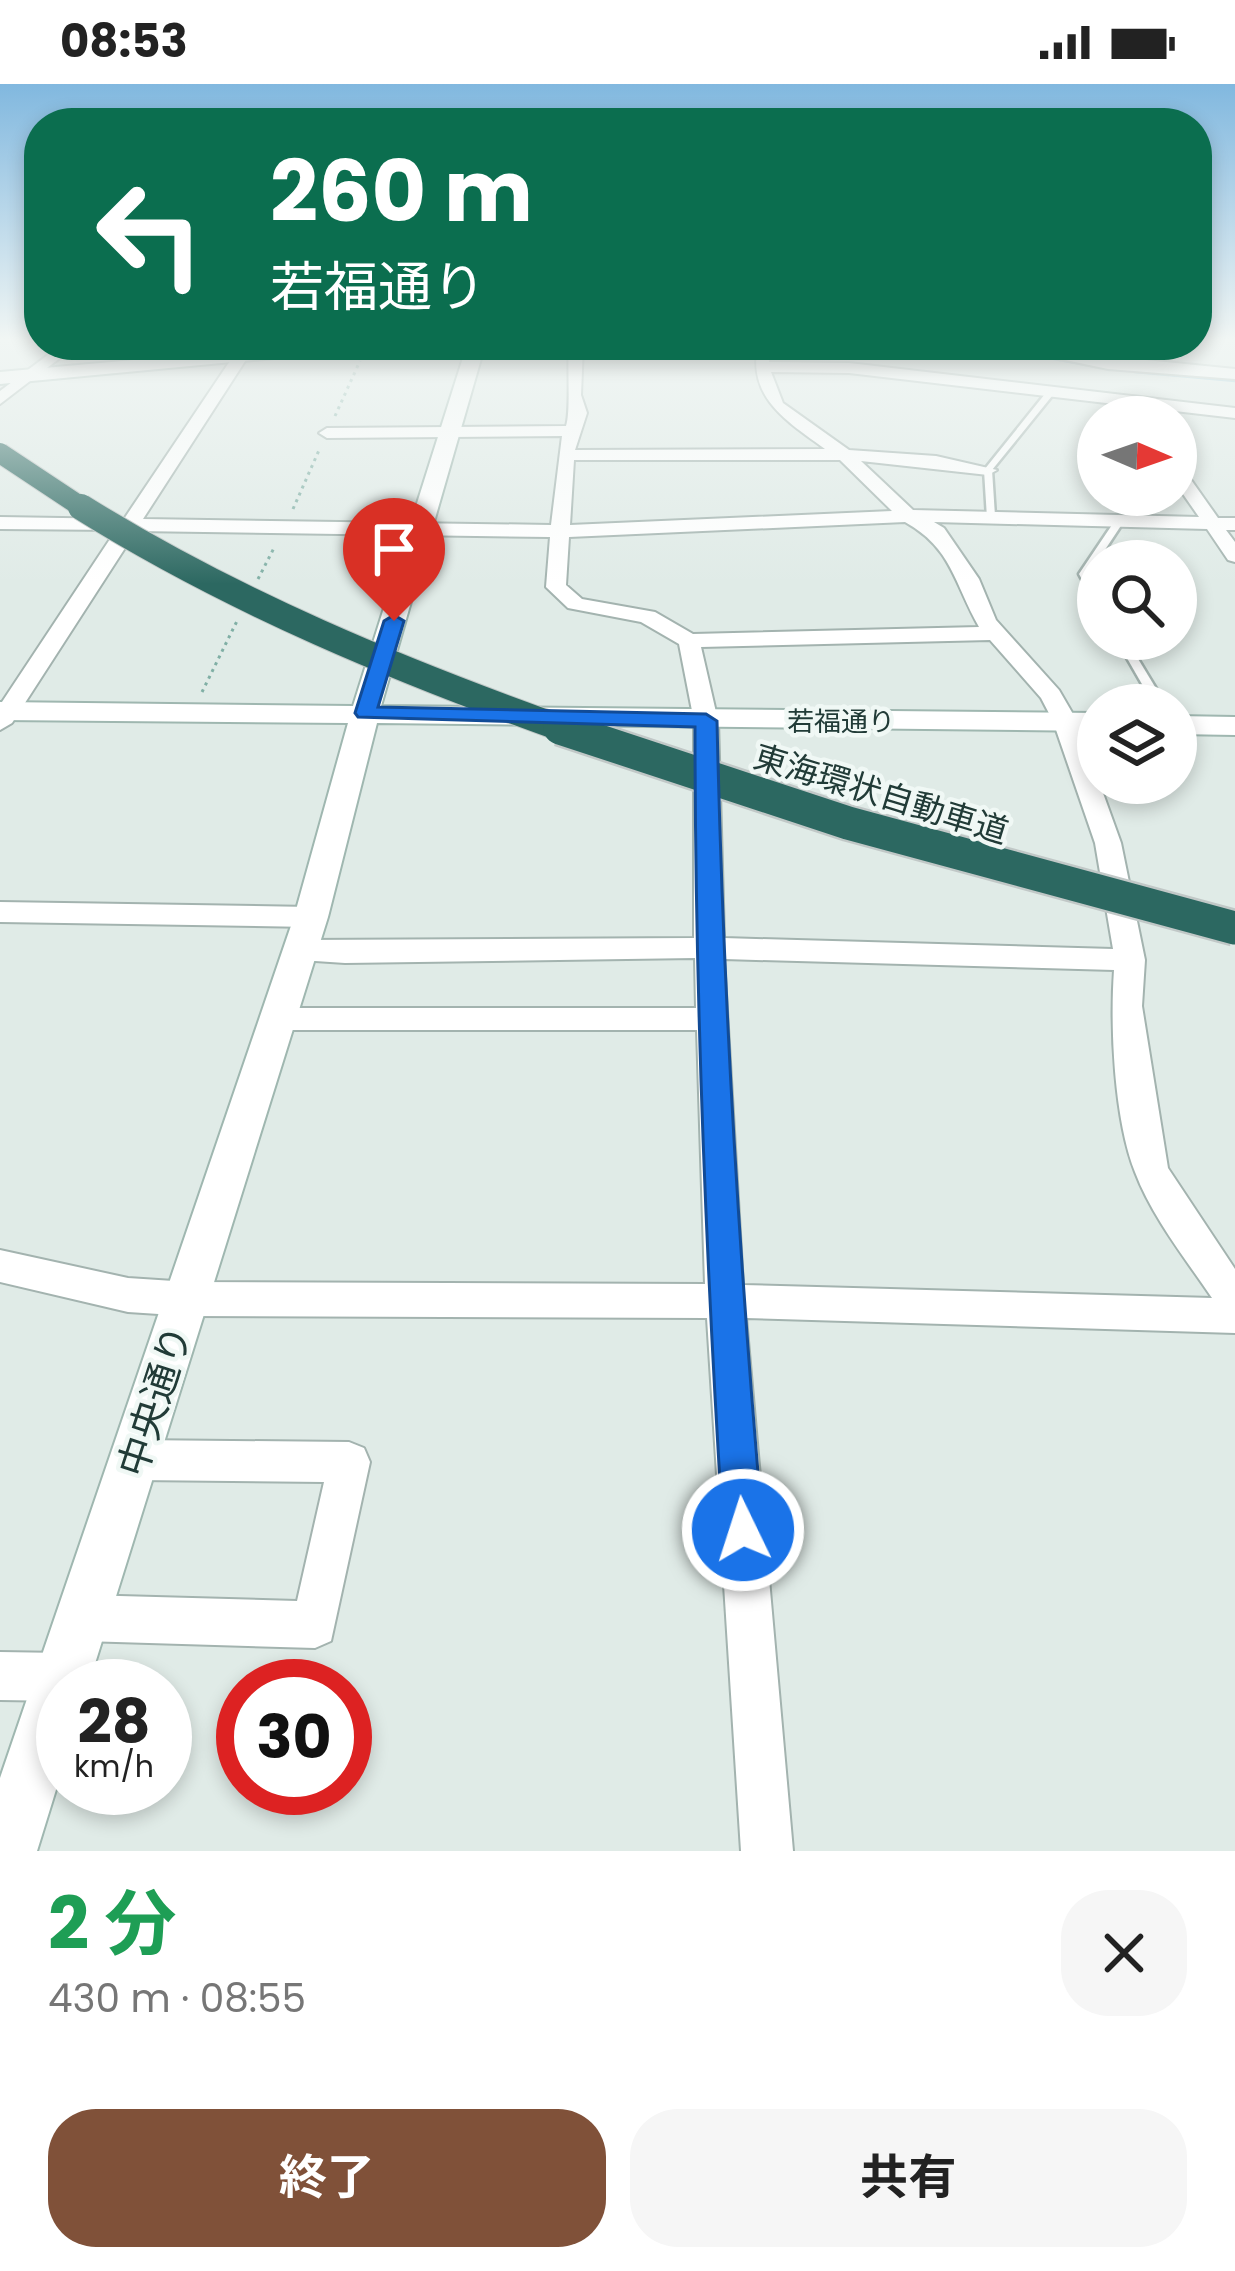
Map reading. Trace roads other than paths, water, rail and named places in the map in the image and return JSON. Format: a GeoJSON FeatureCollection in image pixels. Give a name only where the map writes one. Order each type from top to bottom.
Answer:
{"type":"FeatureCollection","features":[{"type":"Feature","properties":{"kind":"highway","name":"東海環状自動車道"},"geometry":{"type":"LineString","coordinates":[[0,453],[114,530],[190,571],[384,660],[530,718],[871,830],[1235,928]]}},
{"type":"Feature","properties":{"kind":"street"},"geometry":{"type":"LineString","coordinates":[[3,715],[202,419]]}},
{"type":"Feature","properties":{"kind":"street","name":"中央通り"},"geometry":{"type":"LineString","coordinates":[[69,1659],[306,933],[365,713],[455,419]]}},
{"type":"Feature","properties":{"kind":"street"},"geometry":{"type":"LineString","coordinates":[[577,419],[556,587],[575,604],[647,616],[689,641],[996,633]]}},
{"type":"Feature","properties":{"kind":"street"},"geometry":{"type":"LineString","coordinates":[[795,419],[844,454],[908,516],[937,532],[996,633],[1051,694],[1065,722],[1108,843],[1130,960],[1127,1006],[1140,1120],[1151,1170],[1180,1222],[1235,1300]]}},
{"type":"Feature","properties":{"kind":"street"},"geometry":{"type":"LineString","coordinates":[[327,433],[573,431]]}},
{"type":"Feature","properties":{"kind":"street"},"geometry":{"type":"LineString","coordinates":[[569,455],[844,454],[931,459],[988,470]]}},
{"type":"Feature","properties":{"kind":"street"},"geometry":{"type":"LineString","coordinates":[[1197,502],[1235,556]]}},
{"type":"Feature","properties":{"kind":"street"},"geometry":{"type":"LineString","coordinates":[[0,523],[563,531],[990,516],[1235,524]]}},
{"type":"Feature","properties":{"kind":"street"},"geometry":{"type":"LineString","coordinates":[[689,641],[706,721],[709,948],[725,1301],[767,1851]]}},
{"type":"Feature","properties":{"kind":"street","name":"若福通り"},"geometry":{"type":"LineString","coordinates":[[3,715],[365,713],[706,721],[1077,722]]}},
{"type":"Feature","properties":{"kind":"street"},"geometry":{"type":"LineString","coordinates":[[1197,725],[1235,726]]}},
{"type":"Feature","properties":{"kind":"street"},"geometry":{"type":"LineString","coordinates":[[0,912],[306,933],[1130,960]]}},
{"type":"Feature","properties":{"kind":"street"},"geometry":{"type":"LineString","coordinates":[[277,1019],[712,1019]]}},
{"type":"Feature","properties":{"kind":"street"},"geometry":{"type":"LineString","coordinates":[[0,1266],[128,1295],[189,1298],[725,1301],[1235,1316]]}},
{"type":"Feature","properties":{"kind":"street"},"geometry":{"type":"LineString","coordinates":[[83,1618],[315,1625],[349,1462],[136,1460]]}},
{"type":"Feature","properties":{"kind":"street"},"geometry":{"type":"LineString","coordinates":[[0,1676],[36,1677]]}},
{"type":"Feature","properties":{"kind":"street","name":"中央通り"},"geometry":{"type":"LineString","coordinates":[[6,1851],[36,1759]]}},
{"type":"Feature","properties":{"kind":"lane"},"geometry":{"type":"LineString","coordinates":[[990,516],[988,470],[1029,419]]}},
{"type":"Feature","properties":{"kind":"lane"},"geometry":{"type":"LineString","coordinates":[[1106,540],[1119,520]]}}]}
